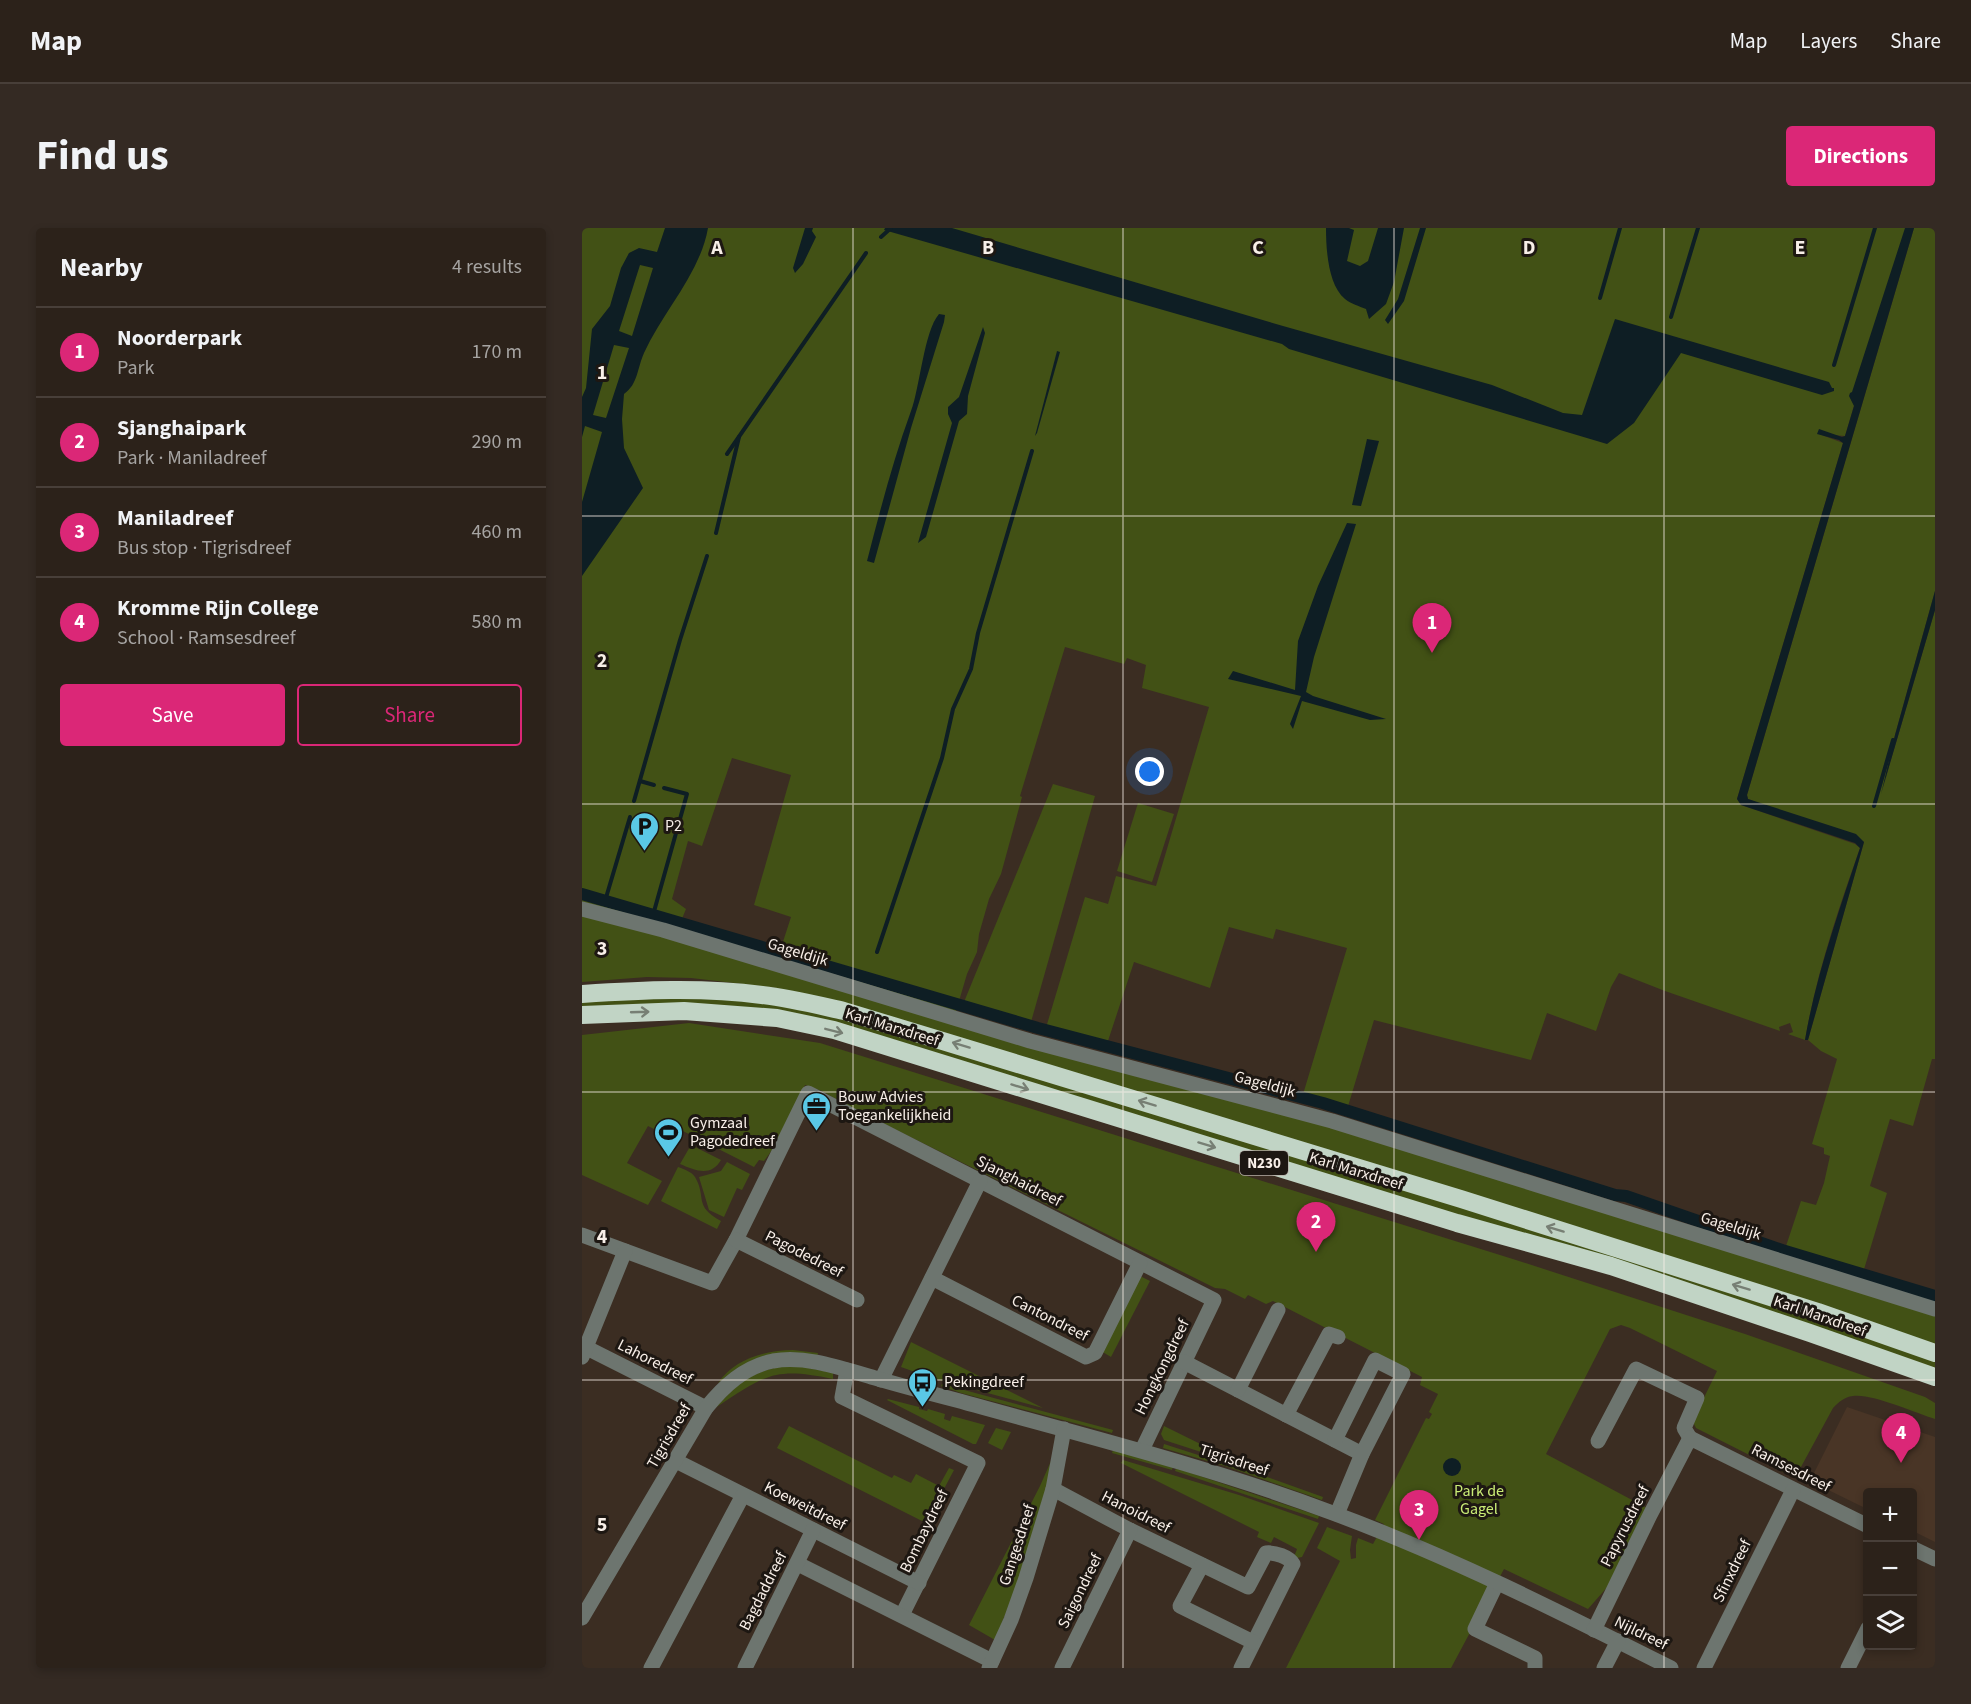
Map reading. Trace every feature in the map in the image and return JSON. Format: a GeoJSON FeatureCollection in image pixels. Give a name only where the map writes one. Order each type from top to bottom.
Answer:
{"type":"FeatureCollection","features":[{"type":"Feature","properties":{"kind":"highway","name":"Karl Marxdreef"},"geometry":{"type":"LineString","coordinates":[[582,994],[643,990],[700,990],[763,995],[844,1011],[1483,1206],[1818,1312],[1935,1353]]}},
{"type":"Feature","properties":{"kind":"highway","name":"Karl Marxdreef"},"geometry":{"type":"LineString","coordinates":[[582,1015],[684,1011],[777,1018],[834,1030],[1457,1223],[1611,1266],[1935,1377]]}},
{"type":"Feature","properties":{"kind":"street","name":"Gageldijk"},"geometry":{"type":"LineString","coordinates":[[582,909],[663,930],[1030,1041],[1332,1121],[1935,1310]]}},
{"type":"Feature","properties":{"kind":"street","name":"Sjanghaidreef"},"geometry":{"type":"LineString","coordinates":[[736,1240],[808,1093],[1214,1300]]}},
{"type":"Feature","properties":{"kind":"street"},"geometry":{"type":"LineString","coordinates":[[881,1380],[980,1181]]}},
{"type":"Feature","properties":{"kind":"street"},"geometry":{"type":"LineString","coordinates":[[582,1235],[712,1283],[736,1240]]}},
{"type":"Feature","properties":{"kind":"street","name":"Pagodedreef"},"geometry":{"type":"LineString","coordinates":[[736,1240],[856,1300]]}},
{"type":"Feature","properties":{"kind":"street"},"geometry":{"type":"LineString","coordinates":[[584,1353],[625,1251]]}},
{"type":"Feature","properties":{"kind":"street","name":"Cantondreef"},"geometry":{"type":"LineString","coordinates":[[932,1278],[1086,1357],[1095,1353],[1140,1263]]}},
{"type":"Feature","properties":{"kind":"street","name":"Hongkongdreef"},"geometry":{"type":"LineString","coordinates":[[1142,1450],[1214,1300]]}},
{"type":"Feature","properties":{"kind":"street"},"geometry":{"type":"LineString","coordinates":[[1238,1390],[1278,1310]]}},
{"type":"Feature","properties":{"kind":"street"},"geometry":{"type":"LineString","coordinates":[[1286,1415],[1329,1334],[1338,1337]]}},
{"type":"Feature","properties":{"kind":"street","name":"Lahoredreef"},"geometry":{"type":"LineString","coordinates":[[584,1353],[706,1408]]}},
{"type":"Feature","properties":{"kind":"street"},"geometry":{"type":"LineString","coordinates":[[1335,1440],[1375,1359],[1403,1374],[1362,1454],[1337,1514]]}},
{"type":"Feature","properties":{"kind":"street","name":"Tigrisdreef"},"geometry":{"type":"LineString","coordinates":[[582,1618],[706,1408],[721,1390],[750,1369],[773,1361],[804,1361],[847,1370],[1142,1450],[1239,1479],[1337,1514],[1497,1583],[1594,1630]]}},
{"type":"Feature","properties":{"kind":"street"},"geometry":{"type":"LineString","coordinates":[[1184,1362],[1362,1454]]}},
{"type":"Feature","properties":{"kind":"street","name":"Papyrusdreef"},"geometry":{"type":"LineString","coordinates":[[1594,1630],[1650,1515],[1695,1440],[1684,1428],[1697,1398],[1636,1369],[1598,1441]]}},
{"type":"Feature","properties":{"kind":"street","name":"Bombaydreef"},"geometry":{"type":"LineString","coordinates":[[847,1370],[842,1397],[978,1463],[903,1615]]}},
{"type":"Feature","properties":{"kind":"street","name":"Gangesdreef"},"geometry":{"type":"LineString","coordinates":[[990,1665],[1011,1620],[1026,1578],[1053,1490],[1064,1429]]}},
{"type":"Feature","properties":{"kind":"street","name":"Ramsesdreef"},"geometry":{"type":"LineString","coordinates":[[1695,1440],[1863,1524]]}},
{"type":"Feature","properties":{"kind":"street","name":"Koeweitdreef"},"geometry":{"type":"LineString","coordinates":[[676,1461],[919,1583]]}},
{"type":"Feature","properties":{"kind":"street","name":"Hanoidreef"},"geometry":{"type":"LineString","coordinates":[[1053,1490],[1248,1587],[1266,1553],[1272,1552],[1291,1561],[1293,1564],[1241,1668]]}},
{"type":"Feature","properties":{"kind":"street","name":"Sfinxdreef"},"geometry":{"type":"LineString","coordinates":[[1704,1668],[1793,1490]]}},
{"type":"Feature","properties":{"kind":"street"},"geometry":{"type":"LineString","coordinates":[[651,1668],[743,1495]]}},
{"type":"Feature","properties":{"kind":"street","name":"Bagdaddreef"},"geometry":{"type":"LineString","coordinates":[[745,1668],[813,1530]]}},
{"type":"Feature","properties":{"kind":"street","name":"Saigondreef"},"geometry":{"type":"LineString","coordinates":[[1062,1668],[1130,1530]]}},
{"type":"Feature","properties":{"kind":"street"},"geometry":{"type":"LineString","coordinates":[[1917,1550],[1935,1558]]}},
{"type":"Feature","properties":{"kind":"street"},"geometry":{"type":"LineString","coordinates":[[798,1564],[903,1615],[990,1665]]}},
{"type":"Feature","properties":{"kind":"street"},"geometry":{"type":"LineString","coordinates":[[1202,1565],[1180,1606],[1253,1642]]}},
{"type":"Feature","properties":{"kind":"street"},"geometry":{"type":"LineString","coordinates":[[1497,1583],[1476,1629],[1535,1658],[1535,1668]]}},
{"type":"Feature","properties":{"kind":"street","name":"Nijldreef"},"geometry":{"type":"LineString","coordinates":[[1594,1630],[1671,1668]]}},
{"type":"Feature","properties":{"kind":"street"},"geometry":{"type":"LineString","coordinates":[[1848,1668],[1863,1638]]}},
{"type":"Feature","properties":{"kind":"street"},"geometry":{"type":"LineString","coordinates":[[1604,1668],[1618,1641]]}},
{"type":"Feature","properties":{"kind":"shaded area"},"geometry":{"type":"Polygon","coordinates":[[[665,228],[708,228],[704,245],[689,277],[652,337],[637,376],[632,386],[624,394],[622,419],[624,448],[643,488],[582,576],[582,502],[602,432],[585,426],[582,437],[582,397],[586,388],[592,329],[610,306],[621,268],[629,253],[639,248],[657,252],[665,228]],[[640,265],[619,331],[632,336],[653,268],[640,265]],[[614,345],[593,415],[606,418],[629,348],[614,345]]]}},
{"type":"Feature","properties":{"kind":"shaded area"},"geometry":{"type":"Polygon","coordinates":[[[805,228],[813,228],[812,231],[816,237],[803,264],[795,273],[793,268],[805,228]]]}},
{"type":"Feature","properties":{"kind":"shaded area"},"geometry":{"type":"Polygon","coordinates":[[[885,228],[952,228],[1492,385],[1563,413],[1582,415],[1615,319],[1829,382],[1834,391],[1822,395],[1681,353],[1634,423],[1607,444],[1289,349],[1282,344],[884,230],[885,228]]]}},
{"type":"Feature","properties":{"kind":"shaded area"},"geometry":{"type":"Polygon","coordinates":[[[1326,228],[1354,230],[1347,261],[1360,266],[1368,261],[1378,228],[1404,228],[1394,282],[1386,304],[1369,319],[1366,309],[1345,299],[1335,285],[1328,256],[1326,228]]]}},
{"type":"Feature","properties":{"kind":"shaded area"},"geometry":{"type":"Polygon","coordinates":[[[1420,228],[1426,228],[1404,301],[1388,324],[1385,320],[1398,299],[1420,228]]]}},
{"type":"Feature","properties":{"kind":"shaded area"},"geometry":{"type":"Polygon","coordinates":[[[1905,228],[1914,228],[1747,795],[1748,799],[1856,834],[1864,842],[1808,1040],[1805,1040],[1822,967],[1860,848],[1855,843],[1741,805],[1737,799],[1843,443],[1817,434],[1819,429],[1845,436],[1854,406],[1849,396],[1905,228]]]}},
{"type":"Feature","properties":{"kind":"shaded area"},"geometry":{"type":"Polygon","coordinates":[[[939,314],[945,315],[944,322],[911,428],[874,563],[867,561],[914,401],[926,346],[939,314]]]}},
{"type":"Feature","properties":{"kind":"shaded area"},"geometry":{"type":"Polygon","coordinates":[[[983,327],[985,333],[968,396],[967,414],[959,421],[926,537],[918,543],[952,423],[948,407],[959,397],[983,327]]]}},
{"type":"Feature","properties":{"kind":"shaded area"},"geometry":{"type":"Polygon","coordinates":[[[1057,351],[1060,352],[1035,436],[1057,351]]]}},
{"type":"Feature","properties":{"kind":"shaded area"},"geometry":{"type":"Polygon","coordinates":[[[1367,439],[1379,441],[1361,506],[1352,505],[1367,439]]]}},
{"type":"Feature","properties":{"kind":"shaded area"},"geometry":{"type":"Polygon","coordinates":[[[1347,523],[1356,524],[1314,657],[1306,692],[1386,719],[1370,720],[1302,701],[1293,729],[1290,724],[1301,696],[1228,679],[1233,671],[1295,690],[1298,641],[1318,586],[1347,523]]]}},
{"type":"Feature","properties":{"kind":"shaded area"},"geometry":{"type":"Polygon","coordinates":[[[1935,591],[1935,610],[1881,794],[1895,735],[1935,591]]]}},
{"type":"Feature","properties":{"kind":"shaded area"},"geometry":{"type":"Polygon","coordinates":[[[1847,1407],[1935,1437],[1935,1542],[1917,1533],[1917,1488],[1863,1488],[1863,1507],[1810,1481],[1847,1407]]]}},
{"type":"Feature","properties":{"kind":"shaded area"},"geometry":{"type":"Polygon","coordinates":[[[1452,1458],[1458,1461],[1461,1467],[1458,1473],[1452,1476],[1446,1473],[1443,1467],[1446,1461],[1452,1458]]]}},
{"type":"Feature","properties":{"kind":"green space"},"geometry":{"type":"Polygon","coordinates":[[[582,228],[1907,228],[1845,436],[1819,434],[1843,443],[1737,799],[1741,805],[1855,844],[1860,848],[1821,967],[1805,1040],[1788,1034],[1793,1032],[1790,1023],[1779,1027],[1780,1031],[1619,973],[1611,987],[1596,1031],[1547,1013],[1531,1060],[1374,1020],[1346,1113],[1301,1101],[1347,948],[1276,929],[1273,939],[1229,927],[1210,988],[1134,962],[1105,1050],[1045,1031],[1085,897],[1108,904],[1116,876],[1156,886],[1209,707],[1142,688],[1146,665],[1127,658],[1124,664],[1065,647],[1020,796],[1022,797],[1001,874],[989,899],[979,934],[977,952],[967,974],[954,1018],[789,968],[791,958],[779,954],[791,917],[754,905],[791,775],[732,758],[702,846],[688,841],[672,899],[686,909],[679,926],[666,922],[663,930],[582,909],[582,228]]]}},
{"type":"Feature","properties":{"kind":"green space"},"geometry":{"type":"Polygon","coordinates":[[[1914,228],[1935,228],[1935,591],[1895,735],[1885,780],[1935,610],[1935,1059],[1932,1059],[1913,1126],[1890,1119],[1870,1186],[1887,1193],[1862,1276],[1784,1252],[1801,1201],[1816,1205],[1830,1156],[1824,1154],[1824,1148],[1812,1144],[1837,1059],[1821,1051],[1808,1040],[1864,842],[1748,799],[1747,795],[1914,228]]]}},
{"type":"Feature","properties":{"kind":"green space"},"geometry":{"type":"Polygon","coordinates":[[[1053,784],[1095,796],[1029,1029],[964,1010],[964,1002],[1053,784]]]}},
{"type":"Feature","properties":{"kind":"green space"},"geometry":{"type":"Polygon","coordinates":[[[1138,803],[1174,814],[1152,882],[1117,871],[1138,803]]]}},
{"type":"Feature","properties":{"kind":"green space"},"geometry":{"type":"Polygon","coordinates":[[[582,914],[1287,1113],[1935,1316],[1935,1347],[821,997],[776,988],[691,978],[647,977],[582,982],[582,914]]]}},
{"type":"Feature","properties":{"kind":"green space"},"geometry":{"type":"Polygon","coordinates":[[[691,994],[804,1007],[1785,1306],[1935,1360],[1935,1372],[756,1008],[686,1003],[582,1010],[582,1000],[691,994]]]}},
{"type":"Feature","properties":{"kind":"green space","name":"Park de Gagel"},"geometry":{"type":"Polygon","coordinates":[[[689,1023],[820,1043],[1516,1260],[1745,1334],[1925,1397],[1935,1403],[1935,1419],[1871,1397],[1847,1397],[1833,1408],[1795,1478],[1696,1428],[1694,1418],[1717,1371],[1630,1328],[1621,1325],[1610,1329],[1546,1454],[1647,1508],[1624,1568],[1588,1609],[1504,1569],[1451,1668],[1286,1668],[1340,1561],[1317,1548],[1327,1527],[1352,1536],[1351,1559],[1356,1558],[1358,1538],[1373,1544],[1384,1524],[1375,1520],[1426,1418],[1429,1419],[1432,1414],[1429,1412],[1438,1394],[1420,1385],[1422,1377],[1273,1301],[1266,1304],[1248,1295],[1245,1299],[1225,1289],[1215,1288],[822,1091],[805,1085],[775,1146],[764,1161],[759,1160],[754,1167],[673,1126],[668,1136],[648,1126],[627,1163],[662,1181],[648,1205],[582,1175],[582,1035],[689,1023]]]}},
{"type":"Feature","properties":{"kind":"green space"},"geometry":{"type":"Polygon","coordinates":[[[691,1145],[721,1160],[708,1171],[680,1164],[691,1145]]]}},
{"type":"Feature","properties":{"kind":"green space"},"geometry":{"type":"Polygon","coordinates":[[[727,1162],[750,1174],[742,1190],[737,1188],[724,1217],[709,1210],[699,1177],[721,1171],[727,1162]]]}},
{"type":"Feature","properties":{"kind":"green space"},"geometry":{"type":"Polygon","coordinates":[[[678,1167],[695,1177],[704,1206],[712,1216],[721,1221],[717,1229],[661,1201],[678,1167]]]}},
{"type":"Feature","properties":{"kind":"green space"},"geometry":{"type":"Polygon","coordinates":[[[1140,1276],[1150,1281],[1111,1357],[1101,1351],[1140,1276]]]}},
{"type":"Feature","properties":{"kind":"green space"},"geometry":{"type":"Polygon","coordinates":[[[911,1342],[1043,1408],[932,1378],[901,1367],[911,1342]]]}},
{"type":"Feature","properties":{"kind":"green space"},"geometry":{"type":"Polygon","coordinates":[[[793,1350],[818,1353],[817,1358],[739,1367],[718,1383],[733,1368],[751,1358],[772,1352],[793,1350]]]}},
{"type":"Feature","properties":{"kind":"green space"},"geometry":{"type":"Polygon","coordinates":[[[784,1366],[805,1367],[833,1373],[833,1379],[813,1375],[782,1374],[758,1381],[715,1408],[745,1380],[761,1372],[784,1366]]]}},
{"type":"Feature","properties":{"kind":"green space"},"geometry":{"type":"Polygon","coordinates":[[[942,1384],[1113,1430],[1112,1433],[961,1393],[941,1386],[942,1384]]]}},
{"type":"Feature","properties":{"kind":"green space"},"geometry":{"type":"Polygon","coordinates":[[[888,1399],[945,1414],[944,1419],[950,1421],[952,1416],[985,1425],[976,1444],[973,1444],[888,1399]]]}},
{"type":"Feature","properties":{"kind":"green space"},"geometry":{"type":"Polygon","coordinates":[[[789,1426],[892,1478],[894,1475],[911,1483],[916,1474],[939,1486],[949,1468],[954,1470],[926,1523],[777,1448],[789,1426]]]}},
{"type":"Feature","properties":{"kind":"green space"},"geometry":{"type":"Polygon","coordinates":[[[1164,1426],[1239,1463],[1164,1440],[1161,1434],[1164,1426]]]}},
{"type":"Feature","properties":{"kind":"green space"},"geometry":{"type":"Polygon","coordinates":[[[996,1428],[1011,1432],[1002,1450],[988,1443],[996,1428]]]}},
{"type":"Feature","properties":{"kind":"green space"},"geometry":{"type":"Polygon","coordinates":[[[1164,1444],[1270,1478],[1323,1497],[1322,1500],[1228,1467],[1163,1448],[1164,1444]]]}},
{"type":"Feature","properties":{"kind":"green space"},"geometry":{"type":"Polygon","coordinates":[[[1113,1450],[1173,1467],[1172,1470],[1112,1453],[1113,1450]]]}},
{"type":"Feature","properties":{"kind":"green space"},"geometry":{"type":"Polygon","coordinates":[[[1123,1460],[1239,1495],[1319,1523],[1302,1557],[1297,1558],[1294,1557],[1297,1549],[1274,1537],[1271,1543],[1257,1537],[1259,1532],[1121,1463],[1123,1460]]]}},
{"type":"Feature","properties":{"kind":"green space"},"geometry":{"type":"Polygon","coordinates":[[[1051,1461],[1049,1481],[1015,1590],[995,1640],[969,1625],[1051,1461]]]}},
{"type":"Feature","properties":{"kind":"green space"},"geometry":{"type":"Polygon","coordinates":[[[1176,1468],[1319,1516],[1318,1519],[1175,1471],[1176,1468]]]}},
{"type":"Feature","properties":{"kind":"waterway"},"geometry":{"type":"LineString","coordinates":[[881,237],[891,228]]}},
{"type":"Feature","properties":{"kind":"waterway"},"geometry":{"type":"LineString","coordinates":[[1600,298],[1620,228]]}},
{"type":"Feature","properties":{"kind":"waterway"},"geometry":{"type":"LineString","coordinates":[[1671,317],[1698,228]]}},
{"type":"Feature","properties":{"kind":"waterway"},"geometry":{"type":"LineString","coordinates":[[1834,365],[1875,228]]}},
{"type":"Feature","properties":{"kind":"waterway"},"geometry":{"type":"LineString","coordinates":[[727,454],[866,253]]}},
{"type":"Feature","properties":{"kind":"waterway"},"geometry":{"type":"LineString","coordinates":[[716,533],[739,437]]}},
{"type":"Feature","properties":{"kind":"waterway"},"geometry":{"type":"LineString","coordinates":[[877,952],[942,758],[953,709],[971,669],[978,633],[1032,451]]}},
{"type":"Feature","properties":{"kind":"waterway"},"geometry":{"type":"LineString","coordinates":[[634,801],[680,640],[707,556]]}},
{"type":"Feature","properties":{"kind":"waterway"},"geometry":{"type":"LineString","coordinates":[[1874,806],[1893,740]]}},
{"type":"Feature","properties":{"kind":"waterway"},"geometry":{"type":"LineString","coordinates":[[640,781],[654,785]]}},
{"type":"Feature","properties":{"kind":"waterway"},"geometry":{"type":"LineString","coordinates":[[653,915],[687,794],[664,788]]}},
{"type":"Feature","properties":{"kind":"waterway"},"geometry":{"type":"LineString","coordinates":[[605,901],[630,817]]}},
{"type":"Feature","properties":{"kind":"waterway"},"geometry":{"type":"LineString","coordinates":[[582,894],[1038,1028],[1323,1103],[1615,1195],[1626,1196],[1782,1250],[1935,1296]]}},
{"type":"Feature","properties":{"kind":"place","name":"Noorderpark"},"geometry":{"type":"Point","coordinates":[1432,653]}},
{"type":"Feature","properties":{"kind":"place","name":"P2"},"geometry":{"type":"Point","coordinates":[644,852]}},
{"type":"Feature","properties":{"kind":"place","name":"Bouw Advies Toegankelijkheid"},"geometry":{"type":"Point","coordinates":[817,1132]}},
{"type":"Feature","properties":{"kind":"place","name":"Gymzaal Pagodedreef"},"geometry":{"type":"Point","coordinates":[669,1158]}},
{"type":"Feature","properties":{"kind":"place","name":"Sjanghaipark"},"geometry":{"type":"Point","coordinates":[1316,1252]}},
{"type":"Feature","properties":{"kind":"place","name":"Pekingdreef"},"geometry":{"type":"Point","coordinates":[923,1408]}},
{"type":"Feature","properties":{"kind":"place","name":"Kromme Rijn College"},"geometry":{"type":"Point","coordinates":[1901,1463]}},
{"type":"Feature","properties":{"kind":"place","name":"Maniladreef"},"geometry":{"type":"Point","coordinates":[1419,1540]}}]}
